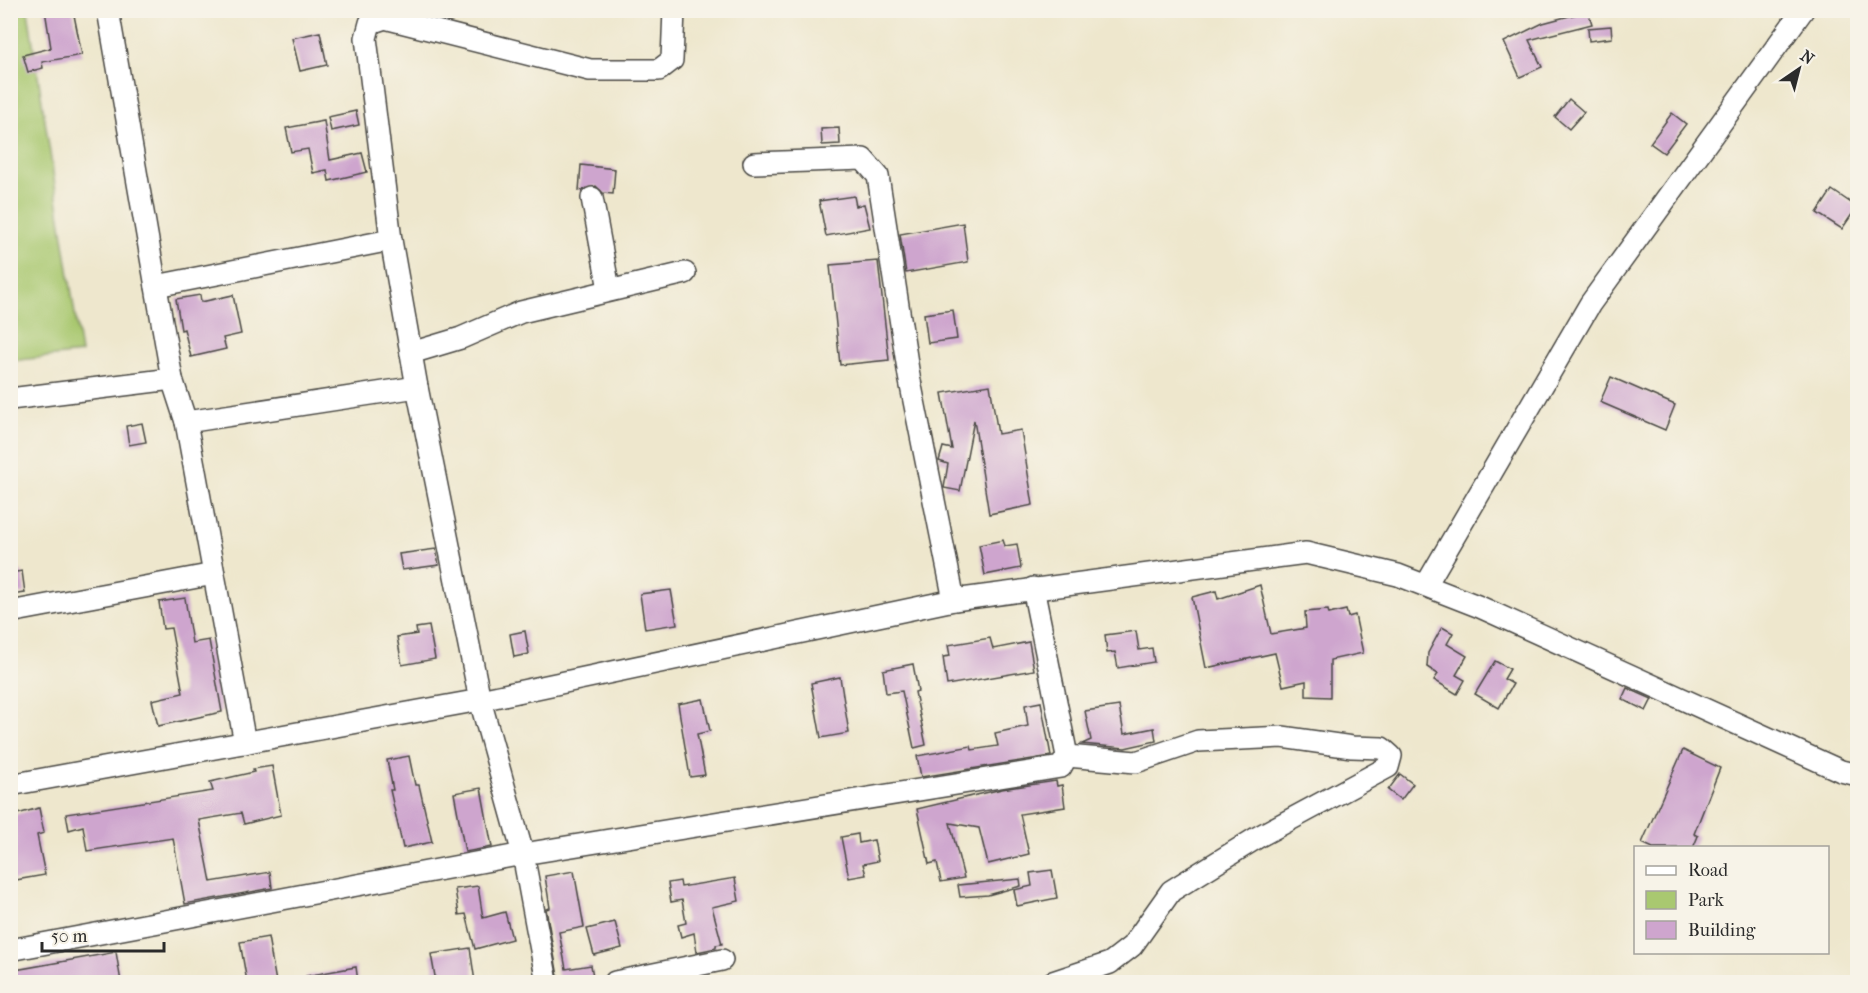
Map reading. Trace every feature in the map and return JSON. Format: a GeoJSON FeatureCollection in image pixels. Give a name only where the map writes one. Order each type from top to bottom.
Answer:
{"type":"FeatureCollection","features":[{"type":"Feature","properties":{"kind":"street"},"geometry":{"type":"LineString","coordinates":[[108,10],[172,379],[186,422],[245,743]]}},
{"type":"Feature","properties":{"kind":"street"},"geometry":{"type":"LineString","coordinates":[[547,982],[523,854],[480,700],[417,387],[391,240],[366,38],[370,23],[385,18],[590,70],[659,70],[672,60],[674,10]]}},
{"type":"Feature","properties":{"kind":"street"},"geometry":{"type":"LineString","coordinates":[[1426,585],[1590,304],[1803,10]]}},
{"type":"Feature","properties":{"kind":"street"},"geometry":{"type":"LineString","coordinates":[[754,163],[864,159],[878,176],[909,376],[954,600]]}},
{"type":"Feature","properties":{"kind":"street"},"geometry":{"type":"LineString","coordinates":[[592,198],[609,289]]}},
{"type":"Feature","properties":{"kind":"street"},"geometry":{"type":"LineString","coordinates":[[156,286],[391,240]]}},
{"type":"Feature","properties":{"kind":"street"},"geometry":{"type":"LineString","coordinates":[[411,353],[461,338],[521,312],[609,289],[685,273]]}},
{"type":"Feature","properties":{"kind":"street"},"geometry":{"type":"LineString","coordinates":[[10,399],[172,379]]}},
{"type":"Feature","properties":{"kind":"street"},"geometry":{"type":"LineString","coordinates":[[186,422],[417,387]]}},
{"type":"Feature","properties":{"kind":"street"},"geometry":{"type":"LineString","coordinates":[[10,785],[480,700],[954,600],[1306,553],[1398,575],[1426,585],[1480,607],[1841,771],[1857,775]]}},
{"type":"Feature","properties":{"kind":"street"},"geometry":{"type":"LineString","coordinates":[[10,612],[214,574]]}},
{"type":"Feature","properties":{"kind":"street"},"geometry":{"type":"LineString","coordinates":[[10,950],[523,854],[1061,767],[1067,756],[1033,588]]}},
{"type":"Feature","properties":{"kind":"street"},"geometry":{"type":"LineString","coordinates":[[1053,982],[1110,963],[1132,946],[1171,891],[1258,837],[1388,768],[1391,756],[1382,748],[1352,747],[1282,737],[1198,741],[1136,762],[1067,756]]}},
{"type":"Feature","properties":{"kind":"street"},"geometry":{"type":"LineString","coordinates":[[615,982],[722,960]]}},
{"type":"Feature","properties":{"kind":"green space"},"geometry":{"type":"Polygon","coordinates":[[[10,11],[28,11],[81,353],[11,361],[10,11]]]}},
{"type":"Feature","properties":{"kind":"building"},"geometry":{"type":"Polygon","coordinates":[[[45,10],[73,10],[82,55],[42,62],[43,68],[28,72],[23,55],[51,48],[45,10]]]}},
{"type":"Feature","properties":{"kind":"building"},"geometry":{"type":"Polygon","coordinates":[[[1588,11],[1592,24],[1529,40],[1542,67],[1520,77],[1504,42],[1543,23],[1588,11]]]}},
{"type":"Feature","properties":{"kind":"building"},"geometry":{"type":"Polygon","coordinates":[[[1611,26],[1612,38],[1589,41],[1588,28],[1611,26]]]}},
{"type":"Feature","properties":{"kind":"building"},"geometry":{"type":"Polygon","coordinates":[[[320,32],[327,65],[300,71],[292,38],[320,32]]]}},
{"type":"Feature","properties":{"kind":"building"},"geometry":{"type":"Polygon","coordinates":[[[1569,99],[1584,112],[1569,129],[1555,117],[1569,99]]]}},
{"type":"Feature","properties":{"kind":"building"},"geometry":{"type":"Polygon","coordinates":[[[356,111],[359,125],[331,131],[328,117],[356,111]]]}},
{"type":"Feature","properties":{"kind":"building"},"geometry":{"type":"Polygon","coordinates":[[[1672,113],[1686,124],[1664,153],[1650,143],[1672,113]]]}},
{"type":"Feature","properties":{"kind":"building"},"geometry":{"type":"Polygon","coordinates":[[[324,121],[330,160],[362,153],[367,172],[329,181],[327,170],[313,173],[308,149],[291,152],[286,128],[324,121]]]}},
{"type":"Feature","properties":{"kind":"building"},"geometry":{"type":"Polygon","coordinates":[[[839,128],[840,144],[822,145],[821,129],[839,128]]]}},
{"type":"Feature","properties":{"kind":"building"},"geometry":{"type":"Polygon","coordinates":[[[581,165],[615,169],[613,194],[603,193],[596,186],[579,191],[581,165]]]}},
{"type":"Feature","properties":{"kind":"building"},"geometry":{"type":"Polygon","coordinates":[[[1832,190],[1857,207],[1842,229],[1817,213],[1832,190]]]}},
{"type":"Feature","properties":{"kind":"building"},"geometry":{"type":"Polygon","coordinates":[[[854,196],[856,206],[864,204],[870,228],[826,236],[819,201],[854,196]]]}},
{"type":"Feature","properties":{"kind":"building"},"geometry":{"type":"Polygon","coordinates":[[[963,223],[968,262],[906,273],[900,234],[963,223]]]}},
{"type":"Feature","properties":{"kind":"building"},"geometry":{"type":"Polygon","coordinates":[[[878,261],[889,360],[840,365],[830,265],[878,261]]]}},
{"type":"Feature","properties":{"kind":"building"},"geometry":{"type":"Polygon","coordinates":[[[200,295],[201,302],[233,295],[241,334],[223,338],[226,349],[191,357],[184,329],[181,330],[176,299],[200,295]]]}},
{"type":"Feature","properties":{"kind":"building"},"geometry":{"type":"Polygon","coordinates":[[[953,310],[957,339],[928,343],[924,314],[953,310]]]}},
{"type":"Feature","properties":{"kind":"building"},"geometry":{"type":"Polygon","coordinates":[[[1611,377],[1675,405],[1665,430],[1600,402],[1611,377]]]}},
{"type":"Feature","properties":{"kind":"building"},"geometry":{"type":"Polygon","coordinates":[[[990,385],[998,434],[1021,430],[1033,505],[989,514],[974,420],[960,491],[944,488],[948,464],[939,461],[943,447],[952,449],[942,393],[990,385]]]}},
{"type":"Feature","properties":{"kind":"building"},"geometry":{"type":"Polygon","coordinates":[[[142,423],[146,442],[129,445],[126,426],[142,423]]]}},
{"type":"Feature","properties":{"kind":"building"},"geometry":{"type":"Polygon","coordinates":[[[1003,540],[1005,546],[1017,544],[1021,568],[985,575],[979,545],[1003,540]]]}},
{"type":"Feature","properties":{"kind":"building"},"geometry":{"type":"Polygon","coordinates":[[[436,549],[439,565],[402,570],[399,554],[436,549]]]}},
{"type":"Feature","properties":{"kind":"building"},"geometry":{"type":"Polygon","coordinates":[[[22,571],[25,593],[10,595],[10,573],[22,571]]]}},
{"type":"Feature","properties":{"kind":"building"},"geometry":{"type":"Polygon","coordinates":[[[1260,585],[1271,634],[1306,628],[1305,612],[1328,610],[1329,614],[1346,610],[1348,617],[1355,615],[1363,653],[1330,660],[1330,697],[1306,696],[1306,681],[1283,686],[1275,653],[1206,668],[1192,597],[1216,591],[1218,599],[1260,585]]]}},
{"type":"Feature","properties":{"kind":"building"},"geometry":{"type":"Polygon","coordinates":[[[671,590],[677,624],[645,629],[640,594],[671,590]]]}},
{"type":"Feature","properties":{"kind":"building"},"geometry":{"type":"Polygon","coordinates":[[[185,598],[192,643],[209,640],[222,712],[158,726],[152,700],[183,693],[171,628],[163,629],[159,602],[185,598]]]}},
{"type":"Feature","properties":{"kind":"building"},"geometry":{"type":"Polygon","coordinates":[[[429,626],[435,659],[402,665],[397,637],[417,634],[416,628],[429,626]]]}},
{"type":"Feature","properties":{"kind":"building"},"geometry":{"type":"Polygon","coordinates":[[[1442,627],[1453,633],[1447,644],[1467,656],[1456,675],[1465,680],[1457,694],[1434,680],[1438,674],[1427,667],[1428,653],[1442,627]]]}},
{"type":"Feature","properties":{"kind":"building"},"geometry":{"type":"Polygon","coordinates":[[[525,631],[529,654],[514,657],[510,634],[525,631]]]}},
{"type":"Feature","properties":{"kind":"building"},"geometry":{"type":"Polygon","coordinates":[[[1136,631],[1139,650],[1152,648],[1154,662],[1118,668],[1115,652],[1107,653],[1105,635],[1136,631]]]}},
{"type":"Feature","properties":{"kind":"building"},"geometry":{"type":"Polygon","coordinates":[[[990,638],[993,649],[1029,642],[1034,670],[947,685],[943,657],[950,656],[948,645],[990,638]]]}},
{"type":"Feature","properties":{"kind":"building"},"geometry":{"type":"Polygon","coordinates":[[[1495,661],[1510,669],[1504,679],[1513,684],[1499,708],[1475,694],[1495,661]]]}},
{"type":"Feature","properties":{"kind":"building"},"geometry":{"type":"Polygon","coordinates":[[[913,664],[918,691],[915,692],[926,745],[914,748],[902,691],[886,693],[883,670],[913,664]]]}},
{"type":"Feature","properties":{"kind":"building"},"geometry":{"type":"Polygon","coordinates":[[[840,677],[849,733],[821,738],[811,683],[840,677]]]}},
{"type":"Feature","properties":{"kind":"building"},"geometry":{"type":"Polygon","coordinates":[[[1627,688],[1652,699],[1646,711],[1622,699],[1627,688]]]}},
{"type":"Feature","properties":{"kind":"building"},"geometry":{"type":"Polygon","coordinates":[[[703,699],[710,731],[697,734],[705,775],[690,777],[678,704],[703,699]]]}},
{"type":"Feature","properties":{"kind":"building"},"geometry":{"type":"Polygon","coordinates":[[[1041,702],[1051,756],[921,777],[917,756],[971,746],[972,750],[998,746],[995,733],[1028,726],[1025,705],[1041,702]]]}},
{"type":"Feature","properties":{"kind":"building"},"geometry":{"type":"Polygon","coordinates":[[[1119,706],[1124,734],[1154,728],[1156,741],[1125,748],[1082,744],[1091,740],[1085,711],[1119,706]]]}},
{"type":"Feature","properties":{"kind":"building"},"geometry":{"type":"Polygon","coordinates":[[[1683,750],[1720,768],[1694,834],[1698,836],[1694,846],[1649,846],[1642,843],[1683,750]]]}},
{"type":"Feature","properties":{"kind":"building"},"geometry":{"type":"Polygon","coordinates":[[[409,756],[415,785],[419,785],[432,842],[403,848],[390,790],[393,790],[387,760],[409,756]]]}},
{"type":"Feature","properties":{"kind":"building"},"geometry":{"type":"Polygon","coordinates":[[[272,766],[281,815],[244,824],[241,813],[199,820],[211,882],[270,872],[272,888],[185,904],[173,838],[87,851],[83,826],[69,830],[66,814],[213,791],[210,782],[254,772],[253,769],[272,766]]]}},
{"type":"Feature","properties":{"kind":"building"},"geometry":{"type":"Polygon","coordinates":[[[1400,774],[1413,784],[1401,800],[1388,790],[1400,774]]]}},
{"type":"Feature","properties":{"kind":"building"},"geometry":{"type":"Polygon","coordinates":[[[1056,781],[1057,786],[1062,785],[1065,807],[1020,814],[1029,854],[988,864],[979,828],[950,823],[964,878],[941,882],[937,862],[929,864],[917,809],[1002,789],[1056,781]]]}},
{"type":"Feature","properties":{"kind":"building"},"geometry":{"type":"Polygon","coordinates":[[[481,788],[492,847],[465,852],[454,793],[481,788]]]}},
{"type":"Feature","properties":{"kind":"building"},"geometry":{"type":"Polygon","coordinates":[[[39,808],[44,833],[37,835],[45,875],[10,881],[10,816],[39,808]]]}},
{"type":"Feature","properties":{"kind":"building"},"geometry":{"type":"Polygon","coordinates":[[[858,834],[859,843],[874,840],[878,861],[863,864],[866,875],[849,878],[841,837],[858,834]]]}},
{"type":"Feature","properties":{"kind":"building"},"geometry":{"type":"Polygon","coordinates":[[[1052,870],[1057,898],[1017,906],[1014,890],[1032,886],[1030,873],[1052,870]]]}},
{"type":"Feature","properties":{"kind":"building"},"geometry":{"type":"Polygon","coordinates":[[[574,871],[584,927],[559,932],[566,969],[591,965],[594,982],[559,982],[546,909],[550,908],[545,876],[574,871]]]}},
{"type":"Feature","properties":{"kind":"building"},"geometry":{"type":"Polygon","coordinates":[[[735,878],[739,901],[712,907],[722,944],[716,945],[716,948],[697,952],[694,933],[681,937],[678,925],[686,923],[682,900],[671,902],[668,883],[680,881],[681,887],[735,878]]]}},
{"type":"Feature","properties":{"kind":"building"},"geometry":{"type":"Polygon","coordinates":[[[1020,879],[1021,886],[988,895],[960,897],[958,885],[1020,879]]]}},
{"type":"Feature","properties":{"kind":"building"},"geometry":{"type":"Polygon","coordinates":[[[478,886],[483,918],[505,912],[512,939],[475,949],[466,914],[459,915],[455,889],[478,886]]]}},
{"type":"Feature","properties":{"kind":"building"},"geometry":{"type":"Polygon","coordinates":[[[615,922],[622,948],[594,955],[587,929],[615,922]]]}},
{"type":"Feature","properties":{"kind":"building"},"geometry":{"type":"Polygon","coordinates":[[[268,937],[276,982],[247,982],[240,942],[268,937]]]}},
{"type":"Feature","properties":{"kind":"building"},"geometry":{"type":"Polygon","coordinates":[[[470,948],[475,982],[436,982],[431,954],[470,948]]]}},
{"type":"Feature","properties":{"kind":"building"},"geometry":{"type":"Polygon","coordinates":[[[116,952],[121,982],[10,982],[10,971],[116,952]]]}},
{"type":"Feature","properties":{"kind":"building"},"geometry":{"type":"Polygon","coordinates":[[[356,967],[358,982],[307,982],[306,976],[356,967]]]}}]}
